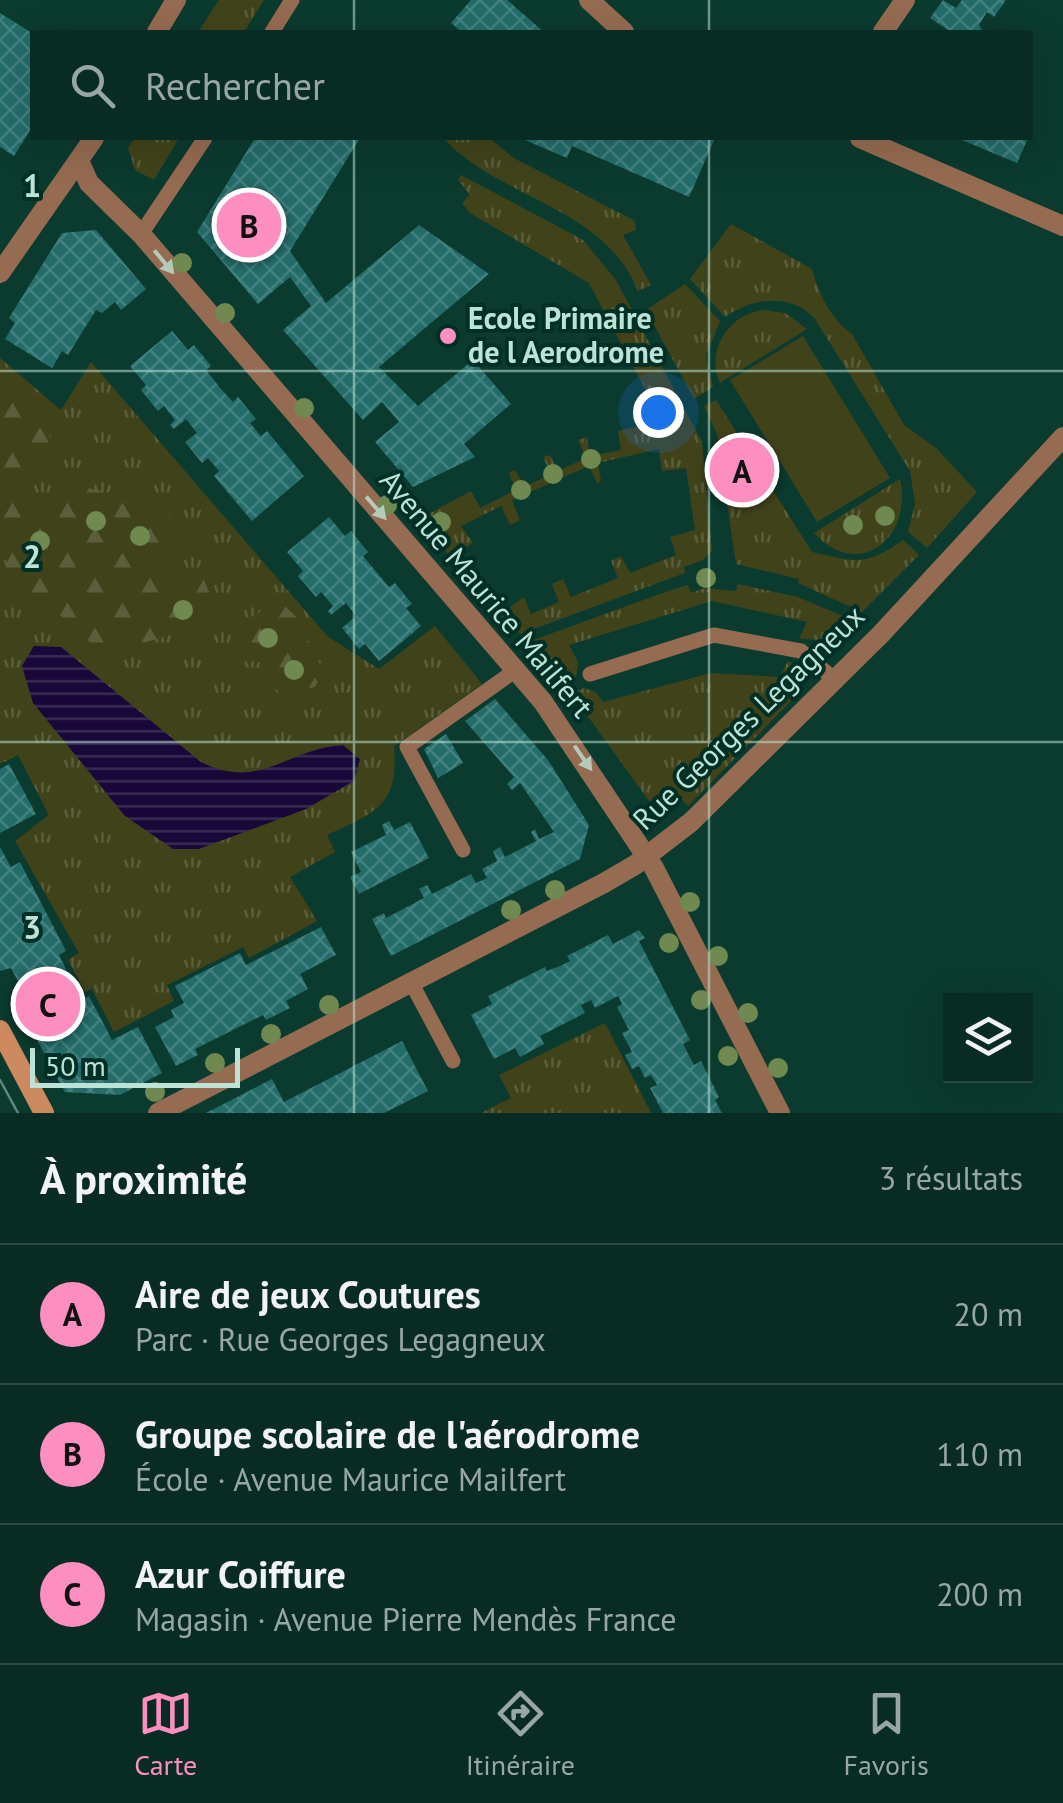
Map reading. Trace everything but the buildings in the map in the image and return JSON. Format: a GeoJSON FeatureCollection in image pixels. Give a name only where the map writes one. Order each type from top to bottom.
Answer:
{"type":"FeatureCollection","features":[{"type":"Feature","properties":{"kind":"main road"},"geometry":{"type":"LineString","coordinates":[[0,1030],[44,1113]]}},
{"type":"Feature","properties":{"kind":"street"},"geometry":{"type":"LineString","coordinates":[[158,30],[176,0]]}},
{"type":"Feature","properties":{"kind":"street"},"geometry":{"type":"LineString","coordinates":[[588,0],[622,30]]}},
{"type":"Feature","properties":{"kind":"street"},"geometry":{"type":"LineString","coordinates":[[884,30],[905,0]]}},
{"type":"Feature","properties":{"kind":"street"},"geometry":{"type":"LineString","coordinates":[[0,273],[93,140]]}},
{"type":"Feature","properties":{"kind":"street"},"geometry":{"type":"LineString","coordinates":[[865,140],[1063,226]]}},
{"type":"Feature","properties":{"kind":"street","name":"Avenue Maurice Mailfert"},"geometry":{"type":"LineString","coordinates":[[80,162],[89,183],[141,234],[543,702],[648,857],[780,1113]]}},
{"type":"Feature","properties":{"kind":"street","name":"Rue Georges Legagneux"},"geometry":{"type":"LineString","coordinates":[[158,1113],[412,984],[648,857],[691,822],[834,679],[1063,438]]}},
{"type":"Feature","properties":{"kind":"lane"},"geometry":{"type":"LineString","coordinates":[[273,30],[292,0]]}},
{"type":"Feature","properties":{"kind":"lane"},"geometry":{"type":"LineString","coordinates":[[141,234],[204,140]]}},
{"type":"Feature","properties":{"kind":"lane"},"geometry":{"type":"LineString","coordinates":[[590,674],[714,635],[800,651],[834,679]]}},
{"type":"Feature","properties":{"kind":"lane"},"geometry":{"type":"LineString","coordinates":[[462,850],[408,747],[516,670]]}},
{"type":"Feature","properties":{"kind":"lane"},"geometry":{"type":"LineString","coordinates":[[412,984],[453,1061]]}},
{"type":"Feature","properties":{"kind":"green space"},"geometry":{"type":"Polygon","coordinates":[[[219,0],[264,0],[245,30],[199,30],[219,0]]]}},
{"type":"Feature","properties":{"kind":"green space"},"geometry":{"type":"Polygon","coordinates":[[[134,140],[178,140],[154,180],[135,170],[128,148],[134,140]]]}},
{"type":"Feature","properties":{"kind":"green space"},"geometry":{"type":"Polygon","coordinates":[[[445,140],[492,140],[514,158],[635,221],[636,230],[623,235],[651,285],[638,291],[622,262],[601,240],[576,221],[466,159],[445,140]]]}},
{"type":"Feature","properties":{"kind":"green space"},"geometry":{"type":"Polygon","coordinates":[[[461,175],[583,240],[616,280],[702,442],[712,551],[703,560],[684,567],[685,573],[520,634],[500,615],[524,597],[531,614],[559,602],[552,584],[563,579],[571,597],[618,578],[611,561],[621,556],[630,573],[676,555],[670,537],[695,530],[686,468],[662,471],[659,449],[598,463],[601,481],[597,483],[589,466],[512,500],[520,520],[510,525],[501,506],[461,526],[473,543],[451,557],[432,535],[437,530],[425,516],[471,491],[480,508],[516,490],[509,473],[515,470],[525,487],[551,474],[543,457],[550,455],[558,471],[586,458],[578,440],[587,437],[590,456],[621,450],[618,431],[662,421],[589,283],[470,213],[462,203],[470,195],[458,180],[461,175]]]}},
{"type":"Feature","properties":{"kind":"green space"},"geometry":{"type":"Polygon","coordinates":[[[731,224],[812,269],[826,305],[852,334],[904,425],[936,448],[977,492],[927,548],[908,532],[915,504],[910,471],[815,319],[783,301],[759,302],[725,317],[690,279],[731,224]]]}},
{"type":"Feature","properties":{"kind":"green space"},"geometry":{"type":"Polygon","coordinates":[[[685,284],[720,321],[706,356],[713,387],[694,399],[646,310],[685,284]]]}},
{"type":"Feature","properties":{"kind":"green space"},"geometry":{"type":"Polygon","coordinates":[[[764,310],[785,313],[807,329],[720,383],[716,358],[723,336],[740,318],[764,310]]]}},
{"type":"Feature","properties":{"kind":"green space"},"geometry":{"type":"Polygon","coordinates":[[[803,336],[890,478],[817,522],[730,380],[803,336]]]}},
{"type":"Feature","properties":{"kind":"green space"},"geometry":{"type":"Polygon","coordinates":[[[0,358],[61,410],[91,362],[328,637],[379,669],[435,626],[482,684],[394,746],[393,782],[381,804],[327,835],[335,852],[290,877],[317,921],[249,958],[243,947],[167,985],[174,1001],[114,1032],[92,989],[85,992],[68,960],[79,953],[15,841],[49,815],[18,755],[0,764],[0,358]]]}},
{"type":"Feature","properties":{"kind":"green space"},"geometry":{"type":"Polygon","coordinates":[[[9,377],[29,396],[52,440],[45,461],[27,487],[43,503],[80,486],[167,508],[174,528],[174,548],[165,554],[158,569],[160,577],[204,580],[217,612],[207,623],[105,655],[62,617],[31,603],[13,577],[2,541],[0,496],[7,492],[0,488],[0,379],[9,377]]]}},
{"type":"Feature","properties":{"kind":"green space"},"geometry":{"type":"Polygon","coordinates":[[[716,400],[812,552],[867,559],[903,540],[919,555],[862,612],[798,583],[799,579],[736,564],[717,434],[704,406],[716,400]]]}},
{"type":"Feature","properties":{"kind":"green space"},"geometry":{"type":"Polygon","coordinates":[[[900,479],[902,501],[898,520],[890,536],[878,547],[864,553],[847,553],[831,547],[814,533],[900,479]]]}},
{"type":"Feature","properties":{"kind":"green space"},"geometry":{"type":"Polygon","coordinates":[[[738,584],[798,597],[852,620],[825,640],[799,639],[807,622],[712,601],[569,645],[578,662],[576,677],[561,682],[528,642],[688,585],[691,593],[705,588],[736,591],[738,584]]]}},
{"type":"Feature","properties":{"kind":"green space"},"geometry":{"type":"Polygon","coordinates":[[[269,601],[279,601],[301,621],[319,661],[315,687],[282,695],[263,678],[260,662],[240,661],[244,629],[229,623],[257,615],[269,601]]]}},
{"type":"Feature","properties":{"kind":"green space"},"geometry":{"type":"Polygon","coordinates":[[[788,661],[804,672],[802,690],[688,806],[682,800],[668,805],[649,801],[571,693],[584,688],[596,692],[603,702],[711,673],[779,677],[788,661]]]}},
{"type":"Feature","properties":{"kind":"green space"},"geometry":{"type":"Polygon","coordinates":[[[605,1023],[651,1113],[481,1113],[511,1098],[499,1075],[605,1023]]]}},
{"type":"Feature","properties":{"kind":"shaded area"},"geometry":{"type":"Polygon","coordinates":[[[34,646],[61,647],[201,762],[222,770],[257,771],[306,753],[343,745],[360,759],[354,781],[306,809],[199,849],[173,849],[125,816],[33,703],[22,666],[34,646]]]}},
{"type":"Feature","properties":{"kind":"tram line"},"geometry":{"type":"LineString","coordinates":[[0,1080],[18,1113]]}},
{"type":"Feature","properties":{"kind":"place","name":"Groupe scolaire de l'aérodrome"},"geometry":{"type":"Point","coordinates":[249,225]}},
{"type":"Feature","properties":{"kind":"place","name":"Ecole Primaire de l Aerodrome"},"geometry":{"type":"Point","coordinates":[448,336]}},
{"type":"Feature","properties":{"kind":"place","name":"Aire de jeux Coutures"},"geometry":{"type":"Point","coordinates":[742,470]}},
{"type":"Feature","properties":{"kind":"place","name":"Azur Coiffure"},"geometry":{"type":"Point","coordinates":[48,1004]}}]}
